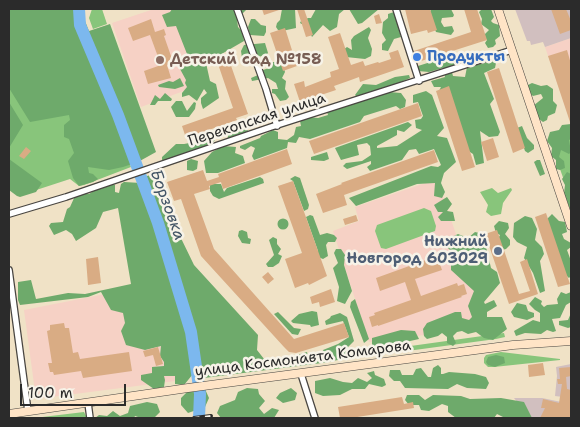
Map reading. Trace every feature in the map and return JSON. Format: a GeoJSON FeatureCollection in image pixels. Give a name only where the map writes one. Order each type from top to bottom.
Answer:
{"type":"FeatureCollection","features":[{"type":"Feature","properties":{"kind":"street"},"geometry":{"type":"LineString","coordinates":[[237,9],[266,89],[277,126]]}},
{"type":"Feature","properties":{"kind":"street"},"geometry":{"type":"LineString","coordinates":[[396,9],[419,81]]}},
{"type":"Feature","properties":{"kind":"street"},"geometry":{"type":"LineString","coordinates":[[498,9],[571,226]]}},
{"type":"Feature","properties":{"kind":"street","name":"Перекопская улица"},"geometry":{"type":"LineString","coordinates":[[9,214],[512,50]]}},
{"type":"Feature","properties":{"kind":"street"},"geometry":{"type":"LineString","coordinates":[[9,270],[28,411]]}},
{"type":"Feature","properties":{"kind":"street","name":"улица Космонавта Комарова"},"geometry":{"type":"LineString","coordinates":[[9,414],[209,385],[513,345],[571,341]]}},
{"type":"Feature","properties":{"kind":"street"},"geometry":{"type":"LineString","coordinates":[[301,374],[315,418]]}},
{"type":"Feature","properties":{"kind":"street"},"geometry":{"type":"LineString","coordinates":[[88,402],[90,418]]}},
{"type":"Feature","properties":{"kind":"shaded area","name":"Детский сад №158"},"geometry":{"type":"Polygon","coordinates":[[[154,9],[232,9],[195,56],[205,83],[141,107],[112,23],[154,9]]]}},
{"type":"Feature","properties":{"kind":"shaded area"},"geometry":{"type":"Polygon","coordinates":[[[515,9],[571,9],[571,38],[545,47],[543,42],[531,45],[530,41],[527,41],[515,9]]]}},
{"type":"Feature","properties":{"kind":"shaded area"},"geometry":{"type":"Polygon","coordinates":[[[571,38],[571,111],[567,112],[545,47],[571,38]]]}},
{"type":"Feature","properties":{"kind":"shaded area"},"geometry":{"type":"Polygon","coordinates":[[[437,179],[488,327],[369,342],[333,231],[359,221],[355,207],[437,179]]]}},
{"type":"Feature","properties":{"kind":"shaded area"},"geometry":{"type":"Polygon","coordinates":[[[151,285],[183,380],[36,399],[24,310],[151,285]]]}},
{"type":"Feature","properties":{"kind":"shaded area"},"geometry":{"type":"Polygon","coordinates":[[[571,364],[571,398],[555,396],[556,367],[571,364]]]}},
{"type":"Feature","properties":{"kind":"shaded area"},"geometry":{"type":"Polygon","coordinates":[[[514,398],[542,398],[571,404],[571,418],[530,418],[514,398]]]}},
{"type":"Feature","properties":{"kind":"green space"},"geometry":{"type":"Polygon","coordinates":[[[9,9],[75,27],[131,167],[84,185],[79,186],[70,179],[24,194],[9,181],[9,9]]]}},
{"type":"Feature","properties":{"kind":"green space"},"geometry":{"type":"Polygon","coordinates":[[[9,9],[84,9],[85,21],[89,31],[110,24],[156,152],[138,162],[123,167],[109,170],[88,167],[89,173],[98,179],[79,186],[73,178],[68,161],[74,153],[69,139],[64,137],[64,125],[70,120],[69,115],[30,122],[9,88],[9,9]]]}},
{"type":"Feature","properties":{"kind":"green space"},"geometry":{"type":"Polygon","coordinates":[[[92,9],[102,9],[107,24],[93,29],[89,18],[92,9]]]}},
{"type":"Feature","properties":{"kind":"green space"},"geometry":{"type":"Polygon","coordinates":[[[172,9],[247,9],[237,19],[238,27],[243,32],[244,41],[206,63],[210,81],[216,84],[219,98],[203,109],[201,98],[207,93],[204,89],[197,101],[189,95],[182,97],[182,93],[187,87],[186,80],[180,69],[183,65],[188,65],[189,59],[176,26],[167,27],[162,15],[170,12],[172,9]]]}},
{"type":"Feature","properties":{"kind":"green space"},"geometry":{"type":"Polygon","coordinates":[[[282,9],[295,9],[296,28],[278,30],[276,27],[280,20],[282,9]]]}},
{"type":"Feature","properties":{"kind":"green space"},"geometry":{"type":"Polygon","coordinates":[[[316,9],[345,9],[339,14],[337,27],[330,31],[323,25],[312,37],[306,23],[301,24],[300,22],[311,18],[316,9]]]}},
{"type":"Feature","properties":{"kind":"green space"},"geometry":{"type":"Polygon","coordinates":[[[349,9],[379,9],[362,23],[358,24],[349,9]]]}},
{"type":"Feature","properties":{"kind":"green space"},"geometry":{"type":"Polygon","coordinates":[[[431,9],[451,9],[453,17],[442,18],[441,22],[444,27],[452,26],[454,31],[451,35],[436,32],[429,15],[431,9]]]}},
{"type":"Feature","properties":{"kind":"green space"},"geometry":{"type":"Polygon","coordinates":[[[482,9],[491,9],[494,17],[491,21],[499,25],[500,36],[495,40],[496,44],[493,47],[488,48],[485,43],[487,40],[485,34],[489,30],[481,24],[482,19],[479,12],[482,9]]]}},
{"type":"Feature","properties":{"kind":"green space"},"geometry":{"type":"Polygon","coordinates":[[[394,12],[401,37],[394,39],[388,51],[382,50],[382,44],[386,40],[382,33],[383,22],[388,18],[388,14],[394,12]]]}},
{"type":"Feature","properties":{"kind":"green space"},"geometry":{"type":"Polygon","coordinates":[[[251,19],[255,19],[261,25],[266,26],[264,36],[250,35],[248,27],[251,19]]]}},
{"type":"Feature","properties":{"kind":"green space"},"geometry":{"type":"Polygon","coordinates":[[[369,27],[371,30],[368,38],[372,49],[371,56],[365,59],[346,57],[343,50],[347,47],[352,50],[351,40],[369,27]]]}},
{"type":"Feature","properties":{"kind":"green space"},"geometry":{"type":"Polygon","coordinates":[[[265,43],[268,53],[266,55],[246,60],[242,58],[241,51],[244,45],[265,43]]]}},
{"type":"Feature","properties":{"kind":"green space"},"geometry":{"type":"Polygon","coordinates":[[[462,52],[463,58],[451,69],[453,76],[465,77],[467,67],[494,61],[496,63],[495,68],[484,73],[494,99],[490,104],[500,132],[498,136],[489,137],[480,131],[484,163],[476,165],[473,154],[464,148],[439,91],[441,87],[434,87],[431,81],[445,77],[443,68],[429,72],[418,71],[418,66],[462,52]]]}},
{"type":"Feature","properties":{"kind":"green space"},"geometry":{"type":"Polygon","coordinates":[[[272,62],[282,62],[285,72],[282,78],[286,81],[285,89],[289,97],[286,100],[280,101],[272,93],[272,89],[278,89],[276,83],[268,78],[252,81],[251,78],[269,68],[272,62]]]}},
{"type":"Feature","properties":{"kind":"green space"},"geometry":{"type":"Polygon","coordinates":[[[409,75],[410,78],[389,87],[389,92],[401,93],[406,100],[405,107],[400,109],[396,106],[364,116],[360,122],[310,139],[299,137],[296,143],[288,142],[287,148],[254,160],[252,156],[255,148],[251,146],[245,150],[240,148],[240,146],[260,138],[273,130],[278,132],[278,139],[287,140],[294,135],[296,127],[301,126],[300,121],[309,117],[318,118],[328,115],[327,112],[369,98],[358,98],[355,95],[363,84],[376,85],[395,77],[409,75]]]}},
{"type":"Feature","properties":{"kind":"green space"},"geometry":{"type":"Polygon","coordinates":[[[180,78],[184,86],[175,89],[159,87],[158,85],[169,81],[173,82],[180,78]]]}},
{"type":"Feature","properties":{"kind":"green space"},"geometry":{"type":"Polygon","coordinates":[[[532,83],[541,86],[547,85],[553,89],[553,101],[557,105],[555,113],[548,116],[547,120],[543,122],[535,116],[533,106],[543,98],[541,94],[533,96],[528,92],[528,85],[532,83]]]}},
{"type":"Feature","properties":{"kind":"green space"},"geometry":{"type":"Polygon","coordinates":[[[426,91],[432,95],[444,128],[437,136],[447,138],[456,162],[444,173],[441,183],[445,192],[442,198],[434,196],[435,183],[417,184],[356,206],[349,198],[431,166],[438,167],[441,165],[434,149],[419,154],[416,149],[409,150],[402,160],[370,171],[367,167],[371,164],[371,161],[347,169],[343,166],[346,163],[362,161],[371,155],[370,146],[367,143],[357,145],[359,155],[341,160],[335,148],[408,122],[412,125],[404,132],[397,130],[397,135],[377,146],[377,148],[397,146],[422,130],[416,128],[415,120],[421,119],[423,116],[418,102],[413,103],[413,95],[426,91]]]}},
{"type":"Feature","properties":{"kind":"green space"},"geometry":{"type":"Polygon","coordinates":[[[165,93],[172,99],[171,101],[158,101],[155,105],[150,105],[155,95],[160,99],[165,93]]]}},
{"type":"Feature","properties":{"kind":"green space"},"geometry":{"type":"Polygon","coordinates":[[[176,101],[182,101],[187,111],[194,102],[196,103],[195,109],[189,117],[176,117],[171,107],[176,101]]]}},
{"type":"Feature","properties":{"kind":"green space"},"geometry":{"type":"Polygon","coordinates":[[[9,102],[23,125],[9,148],[9,102]]]}},
{"type":"Feature","properties":{"kind":"green space"},"geometry":{"type":"Polygon","coordinates":[[[571,124],[571,139],[569,140],[571,152],[569,154],[561,150],[559,157],[564,161],[565,168],[556,169],[556,160],[551,156],[552,148],[547,141],[550,132],[559,130],[562,125],[571,124]]]}},
{"type":"Feature","properties":{"kind":"green space"},"geometry":{"type":"Polygon","coordinates":[[[245,126],[248,131],[227,140],[229,133],[245,126]]]}},
{"type":"Feature","properties":{"kind":"green space"},"geometry":{"type":"Polygon","coordinates":[[[522,126],[527,138],[534,145],[534,149],[528,153],[525,151],[517,128],[522,126]]]}},
{"type":"Feature","properties":{"kind":"green space"},"geometry":{"type":"Polygon","coordinates":[[[571,130],[571,200],[550,141],[571,130]]]}},
{"type":"Feature","properties":{"kind":"green space"},"geometry":{"type":"Polygon","coordinates":[[[215,140],[209,147],[166,161],[162,160],[162,157],[176,144],[215,140]]]}},
{"type":"Feature","properties":{"kind":"green space"},"geometry":{"type":"Polygon","coordinates":[[[223,146],[236,147],[235,153],[243,156],[245,163],[218,173],[206,173],[204,161],[212,152],[223,146]]]}},
{"type":"Feature","properties":{"kind":"green space"},"geometry":{"type":"Polygon","coordinates":[[[327,152],[329,159],[324,161],[311,160],[311,157],[327,152]]]}},
{"type":"Feature","properties":{"kind":"green space"},"geometry":{"type":"Polygon","coordinates":[[[9,159],[42,183],[36,192],[20,197],[9,190],[9,159]]]}},
{"type":"Feature","properties":{"kind":"green space"},"geometry":{"type":"Polygon","coordinates":[[[191,159],[198,161],[197,169],[193,171],[187,170],[187,161],[191,159]]]}},
{"type":"Feature","properties":{"kind":"green space"},"geometry":{"type":"Polygon","coordinates":[[[540,160],[545,174],[540,176],[534,162],[540,160]]]}},
{"type":"Feature","properties":{"kind":"green space"},"geometry":{"type":"Polygon","coordinates":[[[567,172],[571,174],[571,212],[564,193],[565,185],[562,179],[567,172]]]}},
{"type":"Feature","properties":{"kind":"green space"},"geometry":{"type":"Polygon","coordinates":[[[151,175],[194,265],[258,335],[257,350],[268,364],[307,352],[309,360],[316,361],[322,358],[323,350],[349,337],[343,321],[326,325],[325,321],[331,316],[340,313],[347,317],[354,341],[348,347],[348,351],[355,349],[359,351],[359,356],[322,363],[204,378],[201,374],[193,374],[184,385],[175,384],[175,376],[164,376],[164,387],[154,389],[141,380],[141,375],[152,373],[152,367],[164,366],[160,356],[161,346],[145,350],[126,345],[121,331],[125,323],[123,313],[111,310],[101,292],[88,297],[20,305],[18,300],[18,282],[31,280],[36,299],[68,293],[85,294],[131,284],[118,208],[103,212],[96,228],[76,241],[72,234],[66,230],[54,235],[49,226],[51,223],[63,222],[67,209],[70,207],[75,196],[84,193],[89,194],[111,182],[115,185],[115,192],[119,193],[121,184],[124,182],[141,183],[145,179],[143,177],[151,175]]]}},
{"type":"Feature","properties":{"kind":"green space"},"geometry":{"type":"Polygon","coordinates":[[[295,176],[300,178],[309,205],[308,209],[304,211],[293,181],[290,179],[295,176]]]}},
{"type":"Feature","properties":{"kind":"green space"},"geometry":{"type":"Polygon","coordinates":[[[260,177],[264,183],[219,199],[213,196],[210,191],[210,184],[221,184],[224,192],[227,188],[260,177]]]}},
{"type":"Feature","properties":{"kind":"green space"},"geometry":{"type":"Polygon","coordinates":[[[492,188],[498,193],[511,188],[512,190],[503,203],[501,214],[491,216],[486,212],[488,205],[480,192],[492,188]]]}},
{"type":"Feature","properties":{"kind":"green space"},"geometry":{"type":"Polygon","coordinates":[[[447,197],[452,204],[447,211],[453,212],[455,221],[441,221],[438,217],[443,212],[438,212],[434,205],[447,197]]]}},
{"type":"Feature","properties":{"kind":"green space"},"geometry":{"type":"Polygon","coordinates":[[[424,208],[431,211],[436,226],[435,231],[386,249],[381,248],[375,231],[377,225],[424,208]]]}},
{"type":"Feature","properties":{"kind":"green space"},"geometry":{"type":"Polygon","coordinates":[[[552,214],[559,221],[565,222],[567,232],[562,234],[564,239],[571,243],[571,247],[567,250],[571,261],[571,276],[569,278],[560,270],[547,219],[552,214]]]}},
{"type":"Feature","properties":{"kind":"green space"},"geometry":{"type":"Polygon","coordinates":[[[313,216],[320,235],[327,233],[337,238],[335,242],[328,242],[326,245],[328,256],[323,259],[318,257],[316,253],[318,251],[306,217],[313,216]]]}},
{"type":"Feature","properties":{"kind":"green space"},"geometry":{"type":"Polygon","coordinates":[[[525,216],[532,218],[537,229],[535,240],[542,247],[544,254],[540,261],[545,291],[540,293],[533,273],[524,258],[527,247],[517,242],[513,237],[514,223],[525,216]]]}},
{"type":"Feature","properties":{"kind":"green space"},"geometry":{"type":"Polygon","coordinates":[[[283,218],[289,224],[283,230],[277,224],[283,218]]]}},
{"type":"Feature","properties":{"kind":"green space"},"geometry":{"type":"Polygon","coordinates":[[[499,221],[508,223],[509,228],[505,234],[510,240],[510,245],[502,250],[497,241],[500,235],[496,233],[494,226],[499,221]]]}},
{"type":"Feature","properties":{"kind":"green space"},"geometry":{"type":"Polygon","coordinates":[[[239,231],[247,232],[248,238],[251,239],[250,244],[242,243],[238,236],[239,231]]]}},
{"type":"Feature","properties":{"kind":"green space"},"geometry":{"type":"Polygon","coordinates":[[[475,232],[483,234],[491,268],[497,272],[500,283],[484,302],[485,304],[494,300],[497,306],[487,312],[487,317],[502,317],[507,329],[493,340],[484,338],[476,332],[468,334],[462,331],[457,332],[453,336],[456,343],[453,346],[447,343],[447,337],[442,333],[427,339],[424,336],[423,329],[427,323],[455,312],[461,312],[462,318],[469,320],[472,317],[468,306],[474,291],[451,270],[451,251],[447,247],[448,239],[458,234],[468,238],[475,232]]]}},
{"type":"Feature","properties":{"kind":"green space"},"geometry":{"type":"Polygon","coordinates":[[[273,237],[277,239],[277,244],[281,249],[278,254],[282,256],[279,263],[273,267],[268,267],[266,264],[274,255],[269,240],[273,237]]]}},
{"type":"Feature","properties":{"kind":"green space"},"geometry":{"type":"Polygon","coordinates":[[[336,249],[341,249],[345,255],[344,265],[352,291],[345,304],[337,301],[339,287],[333,268],[338,263],[334,253],[336,249]]]}},
{"type":"Feature","properties":{"kind":"green space"},"geometry":{"type":"Polygon","coordinates":[[[561,292],[566,294],[571,292],[571,302],[566,305],[560,318],[552,319],[556,331],[547,330],[541,334],[525,333],[516,336],[514,331],[533,320],[540,322],[540,313],[529,304],[535,297],[542,301],[541,304],[544,307],[558,304],[557,299],[561,292]]]}},
{"type":"Feature","properties":{"kind":"green space"},"geometry":{"type":"Polygon","coordinates":[[[355,299],[369,339],[364,343],[350,307],[351,302],[355,299]]]}},
{"type":"Feature","properties":{"kind":"green space"},"geometry":{"type":"Polygon","coordinates":[[[517,303],[526,305],[528,311],[534,313],[534,317],[527,320],[514,317],[511,312],[517,303]]]}},
{"type":"Feature","properties":{"kind":"green space"},"geometry":{"type":"Polygon","coordinates":[[[312,311],[317,312],[319,325],[311,327],[310,325],[293,323],[291,321],[299,314],[312,311]]]}},
{"type":"Feature","properties":{"kind":"green space"},"geometry":{"type":"Polygon","coordinates":[[[278,312],[294,328],[301,329],[298,335],[292,334],[274,314],[278,312]]]}},
{"type":"Feature","properties":{"kind":"green space"},"geometry":{"type":"Polygon","coordinates":[[[571,313],[571,327],[559,325],[559,321],[568,320],[571,313]]]}},
{"type":"Feature","properties":{"kind":"green space"},"geometry":{"type":"Polygon","coordinates":[[[401,330],[415,331],[419,339],[388,346],[388,350],[383,351],[381,348],[376,348],[372,345],[372,338],[401,330]]]}},
{"type":"Feature","properties":{"kind":"green space"},"geometry":{"type":"Polygon","coordinates":[[[504,333],[505,337],[496,339],[385,354],[384,352],[389,349],[504,333]]]}},
{"type":"Feature","properties":{"kind":"green space"},"geometry":{"type":"Polygon","coordinates":[[[501,352],[560,360],[494,367],[488,367],[484,363],[486,355],[501,352]]]}},
{"type":"Feature","properties":{"kind":"green space"},"geometry":{"type":"Polygon","coordinates":[[[496,355],[504,357],[505,363],[495,367],[488,365],[486,362],[488,357],[496,355]]]}},
{"type":"Feature","properties":{"kind":"green space"},"geometry":{"type":"Polygon","coordinates":[[[438,365],[441,368],[441,374],[449,372],[475,374],[486,377],[489,383],[486,389],[467,388],[457,384],[448,389],[405,388],[400,381],[394,381],[389,376],[390,370],[400,370],[402,375],[413,375],[416,369],[421,368],[428,377],[431,377],[433,368],[438,365]]]}},
{"type":"Feature","properties":{"kind":"green space"},"geometry":{"type":"Polygon","coordinates":[[[374,371],[375,375],[384,379],[386,385],[382,387],[369,384],[365,389],[352,389],[340,395],[323,396],[315,393],[315,381],[330,378],[352,383],[358,378],[367,382],[372,378],[367,373],[374,371]]]}},
{"type":"Feature","properties":{"kind":"green space"},"geometry":{"type":"Polygon","coordinates":[[[247,388],[258,389],[259,394],[265,401],[259,408],[264,414],[272,408],[279,410],[274,418],[221,418],[217,413],[220,406],[235,400],[238,392],[247,388]]]}},
{"type":"Feature","properties":{"kind":"green space"},"geometry":{"type":"Polygon","coordinates":[[[291,388],[297,393],[295,400],[283,403],[276,398],[280,393],[291,388]]]}},
{"type":"Feature","properties":{"kind":"green space"},"geometry":{"type":"Polygon","coordinates":[[[205,389],[209,398],[205,407],[188,413],[181,405],[181,398],[187,392],[205,389]]]}},
{"type":"Feature","properties":{"kind":"green space"},"geometry":{"type":"Polygon","coordinates":[[[407,395],[419,395],[425,400],[433,395],[461,396],[470,399],[501,398],[524,402],[532,418],[505,418],[497,414],[494,418],[456,418],[448,412],[448,406],[442,404],[429,411],[421,410],[419,405],[409,405],[405,400],[407,395]]]}},
{"type":"Feature","properties":{"kind":"green space"},"geometry":{"type":"Polygon","coordinates":[[[147,402],[157,404],[160,412],[154,418],[135,416],[134,418],[95,418],[99,415],[107,416],[113,411],[120,416],[128,413],[130,406],[147,402]]]}},
{"type":"Feature","properties":{"kind":"green space"},"geometry":{"type":"Polygon","coordinates":[[[84,412],[87,418],[34,418],[84,412]]]}},
{"type":"Feature","properties":{"kind":"building"},"geometry":{"type":"Polygon","coordinates":[[[262,9],[279,9],[279,10],[264,15],[262,9]]]}},
{"type":"Feature","properties":{"kind":"building"},"geometry":{"type":"Polygon","coordinates":[[[297,9],[304,9],[313,35],[306,37],[297,9]]]}},
{"type":"Feature","properties":{"kind":"building"},"geometry":{"type":"Polygon","coordinates":[[[405,9],[430,9],[437,30],[428,33],[427,30],[411,34],[405,9]]]}},
{"type":"Feature","properties":{"kind":"building"},"geometry":{"type":"Polygon","coordinates":[[[464,9],[477,9],[487,40],[418,62],[414,51],[471,32],[464,9]]]}},
{"type":"Feature","properties":{"kind":"building"},"geometry":{"type":"Polygon","coordinates":[[[551,9],[566,9],[571,21],[571,30],[560,34],[551,9]]]}},
{"type":"Feature","properties":{"kind":"building"},"geometry":{"type":"Polygon","coordinates":[[[379,14],[382,23],[376,24],[374,16],[379,14]]]}},
{"type":"Feature","properties":{"kind":"building"},"geometry":{"type":"Polygon","coordinates":[[[151,19],[155,32],[164,29],[166,35],[164,36],[175,62],[167,65],[171,78],[148,84],[144,71],[161,65],[150,35],[133,41],[128,28],[151,19]]]}},
{"type":"Feature","properties":{"kind":"building"},"geometry":{"type":"Polygon","coordinates":[[[285,28],[297,66],[283,71],[270,33],[285,28]]]}},
{"type":"Feature","properties":{"kind":"building"},"geometry":{"type":"Polygon","coordinates":[[[340,33],[351,65],[363,61],[365,66],[379,63],[391,59],[389,53],[398,50],[404,67],[360,82],[359,77],[334,86],[336,90],[300,102],[294,84],[304,81],[305,87],[331,77],[330,72],[339,69],[328,37],[340,33]]]}},
{"type":"Feature","properties":{"kind":"building"},"geometry":{"type":"Polygon","coordinates":[[[567,50],[571,64],[570,122],[548,56],[567,50]]]}},
{"type":"Feature","properties":{"kind":"building"},"geometry":{"type":"Polygon","coordinates":[[[229,60],[248,114],[236,118],[237,120],[186,138],[182,126],[233,108],[218,64],[229,60]]]}},
{"type":"Feature","properties":{"kind":"building"},"geometry":{"type":"Polygon","coordinates":[[[499,68],[525,148],[513,153],[487,72],[499,68]]]}},
{"type":"Feature","properties":{"kind":"building"},"geometry":{"type":"Polygon","coordinates":[[[449,86],[475,167],[462,171],[436,91],[449,86]]]}},
{"type":"Feature","properties":{"kind":"building"},"geometry":{"type":"Polygon","coordinates":[[[418,103],[422,116],[314,154],[309,141],[418,103]]]}},
{"type":"Feature","properties":{"kind":"building"},"geometry":{"type":"Polygon","coordinates":[[[493,138],[499,157],[487,161],[481,142],[493,138]]]}},
{"type":"Feature","properties":{"kind":"building"},"geometry":{"type":"Polygon","coordinates":[[[26,147],[31,151],[24,159],[19,156],[26,147]]]}},
{"type":"Feature","properties":{"kind":"building"},"geometry":{"type":"Polygon","coordinates":[[[287,149],[292,164],[223,189],[221,182],[209,186],[210,189],[194,194],[214,249],[294,339],[344,323],[349,337],[296,353],[289,352],[284,347],[201,256],[181,199],[174,201],[167,182],[203,170],[207,181],[219,177],[218,174],[287,149]]]}},
{"type":"Feature","properties":{"kind":"building"},"geometry":{"type":"Polygon","coordinates":[[[434,150],[438,162],[344,195],[347,205],[323,213],[316,194],[341,183],[434,150]]]}},
{"type":"Feature","properties":{"kind":"building"},"geometry":{"type":"Polygon","coordinates":[[[293,181],[327,276],[309,285],[308,283],[295,288],[285,259],[302,253],[278,186],[293,181]]]}},
{"type":"Feature","properties":{"kind":"building"},"geometry":{"type":"Polygon","coordinates":[[[546,213],[570,284],[558,287],[535,217],[546,213]]]}},
{"type":"Feature","properties":{"kind":"building"},"geometry":{"type":"Polygon","coordinates":[[[356,215],[358,221],[345,225],[343,219],[356,215]]]}},
{"type":"Feature","properties":{"kind":"building"},"geometry":{"type":"Polygon","coordinates":[[[497,230],[519,294],[530,291],[520,262],[527,259],[538,294],[509,304],[485,234],[497,230]]]}},
{"type":"Feature","properties":{"kind":"building"},"geometry":{"type":"Polygon","coordinates":[[[437,256],[442,270],[415,279],[421,296],[457,283],[458,286],[464,284],[467,294],[372,327],[369,317],[375,315],[374,313],[411,300],[405,282],[380,291],[376,278],[437,256]]]}},
{"type":"Feature","properties":{"kind":"building"},"geometry":{"type":"Polygon","coordinates":[[[98,257],[101,283],[88,285],[86,259],[98,257]]]}},
{"type":"Feature","properties":{"kind":"building"},"geometry":{"type":"Polygon","coordinates":[[[268,272],[274,279],[268,284],[262,277],[268,272]]]}},
{"type":"Feature","properties":{"kind":"building"},"geometry":{"type":"Polygon","coordinates":[[[331,289],[335,302],[320,307],[319,302],[312,304],[310,297],[331,289]]]}},
{"type":"Feature","properties":{"kind":"building"},"geometry":{"type":"Polygon","coordinates":[[[64,323],[65,328],[69,328],[73,353],[78,352],[80,359],[129,352],[132,371],[83,378],[81,371],[54,375],[53,372],[50,372],[48,363],[52,363],[47,331],[50,330],[50,325],[64,323]]]}},
{"type":"Feature","properties":{"kind":"building"},"geometry":{"type":"Polygon","coordinates":[[[158,347],[163,364],[156,366],[153,355],[145,357],[143,351],[158,347]]]}},
{"type":"Feature","properties":{"kind":"building"},"geometry":{"type":"Polygon","coordinates":[[[543,363],[545,375],[529,377],[528,365],[543,363]]]}},
{"type":"Feature","properties":{"kind":"building"},"geometry":{"type":"Polygon","coordinates":[[[571,367],[571,376],[566,377],[567,389],[571,390],[571,418],[540,418],[545,408],[541,408],[543,399],[559,403],[562,384],[558,384],[557,379],[560,379],[559,368],[571,367]]]}},
{"type":"Feature","properties":{"kind":"building"},"geometry":{"type":"Polygon","coordinates":[[[402,397],[404,404],[413,402],[414,408],[340,418],[338,407],[402,397]]]}},
{"type":"Feature","properties":{"kind":"waterway","name":"Борзовка"},"geometry":{"type":"LineString","coordinates":[[79,9],[80,25],[118,115],[158,223],[191,332],[200,394],[199,418]]}},
{"type":"Feature","properties":{"kind":"railway"},"geometry":{"type":"LineString","coordinates":[[194,418],[211,416]]}},
{"type":"Feature","properties":{"kind":"place","name":"Продукты"},"geometry":{"type":"Point","coordinates":[417,57]}},
{"type":"Feature","properties":{"kind":"place","name":"Детский сад №158"},"geometry":{"type":"Point","coordinates":[160,60]}},
{"type":"Feature","properties":{"kind":"place","name":"Нижний Новгород 603029"},"geometry":{"type":"Point","coordinates":[498,251]}}]}
